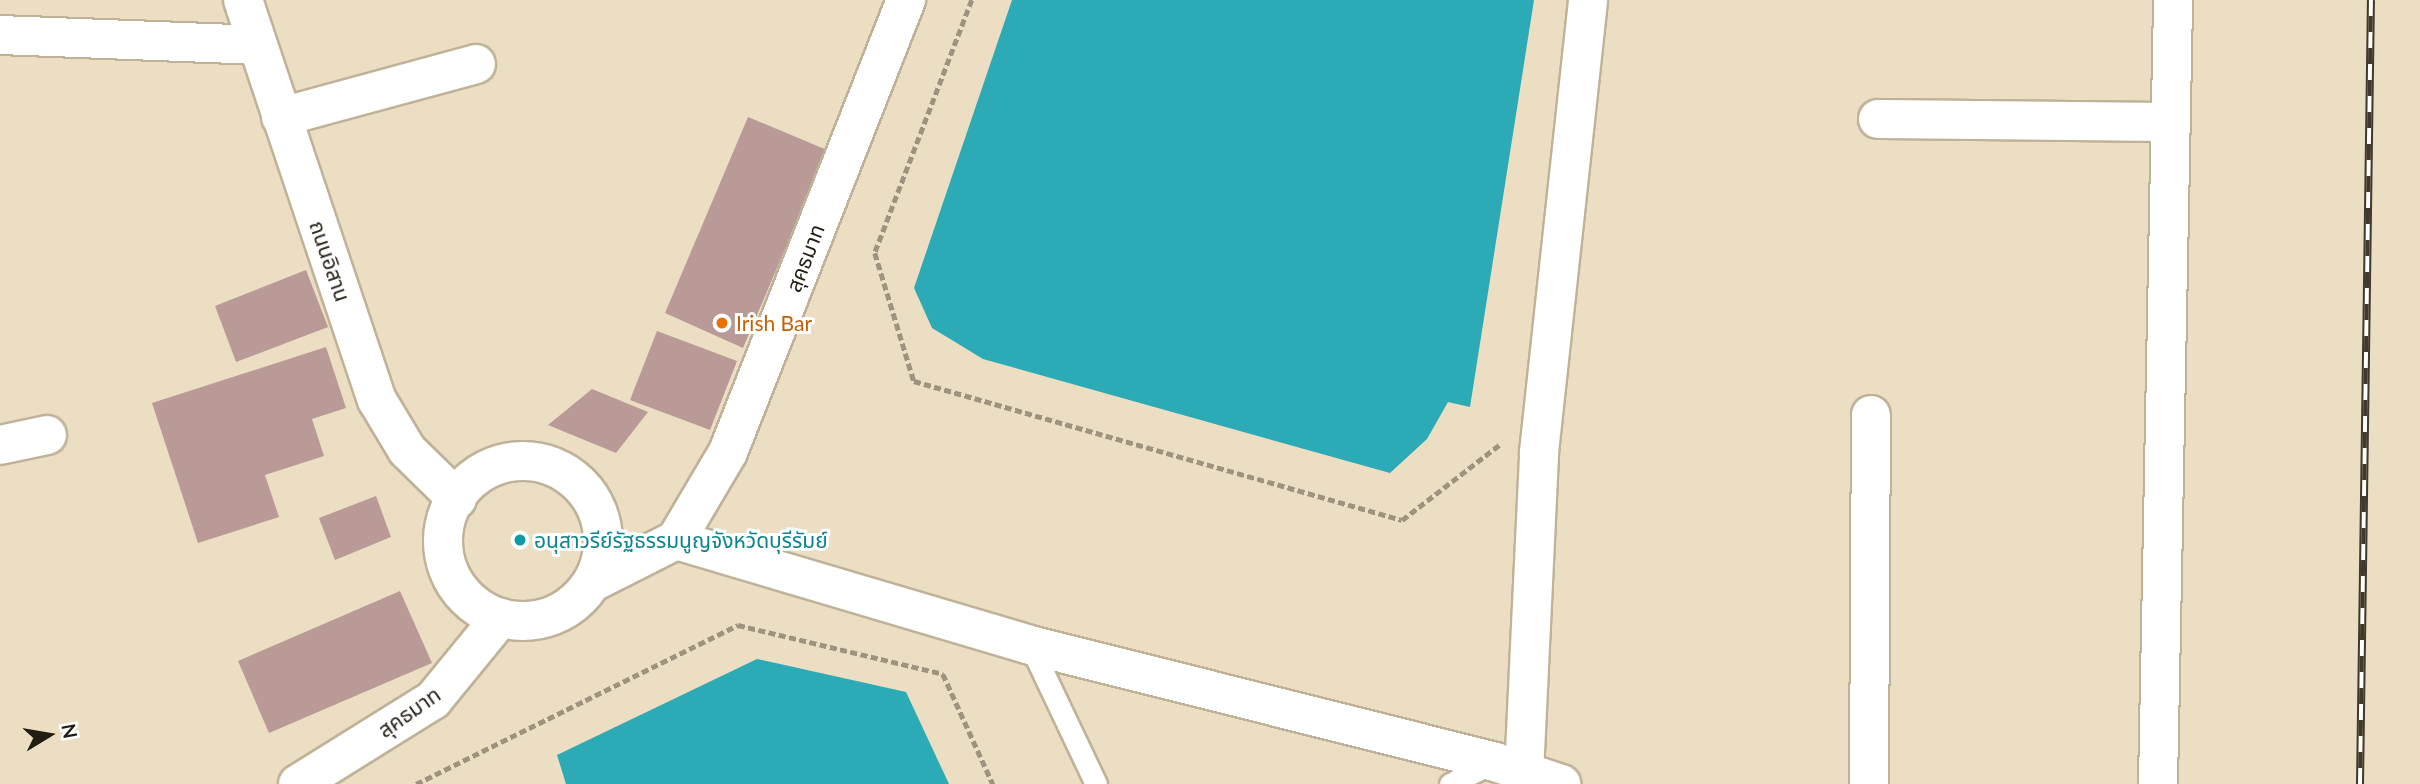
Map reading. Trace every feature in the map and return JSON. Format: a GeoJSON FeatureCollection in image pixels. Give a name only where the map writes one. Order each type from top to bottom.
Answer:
{"type":"FeatureCollection","features":[{"type":"Feature","properties":{"kind":"street","name":"ถนนอิสาน"},"geometry":{"type":"LineString","coordinates":[[243,0],[377,400],[407,450],[457,499]]}},
{"type":"Feature","properties":{"kind":"street","name":"สุคธมาท"},"geometry":{"type":"LineString","coordinates":[[676,540],[728,452],[906,0]]}},
{"type":"Feature","properties":{"kind":"street"},"geometry":{"type":"LineString","coordinates":[[1510,768],[1539,452],[1588,0]]}},
{"type":"Feature","properties":{"kind":"street"},"geometry":{"type":"LineString","coordinates":[[2158,784],[2173,0]]}},
{"type":"Feature","properties":{"kind":"street"},"geometry":{"type":"LineString","coordinates":[[0,35],[257,45]]}},
{"type":"Feature","properties":{"kind":"street"},"geometry":{"type":"LineString","coordinates":[[281,117],[476,64]]}},
{"type":"Feature","properties":{"kind":"street"},"geometry":{"type":"LineString","coordinates":[[1878,119],[2171,122]]}},
{"type":"Feature","properties":{"kind":"street"},"geometry":{"type":"LineString","coordinates":[[1869,784],[1871,415]]}},
{"type":"Feature","properties":{"kind":"street"},"geometry":{"type":"LineString","coordinates":[[0,445],[47,435]]}},
{"type":"Feature","properties":{"kind":"street"},"geometry":{"type":"LineString","coordinates":[[508,462],[558,469],[587,495],[603,530],[602,556],[593,582],[575,603],[553,617],[526,622],[500,618],[476,606],[457,587],[446,562],[444,535],[457,499],[484,471],[508,462]]}},
{"type":"Feature","properties":{"kind":"street"},"geometry":{"type":"LineString","coordinates":[[593,582],[676,540],[1030,645],[1510,768],[1561,784]]}},
{"type":"Feature","properties":{"kind":"street","name":"สุคธมาท"},"geometry":{"type":"LineString","coordinates":[[298,784],[433,700],[500,618]]}},
{"type":"Feature","properties":{"kind":"lane"},"geometry":{"type":"LineString","coordinates":[[1030,645],[1096,784]]}},
{"type":"Feature","properties":{"kind":"lane"},"geometry":{"type":"LineString","coordinates":[[1450,784],[1510,768]]}},
{"type":"Feature","properties":{"kind":"path"},"geometry":{"type":"LineString","coordinates":[[972,0],[874,253],[915,381],[1402,520]]}},
{"type":"Feature","properties":{"kind":"path"},"geometry":{"type":"LineString","coordinates":[[416,784],[738,625],[943,674],[993,784]]}},
{"type":"Feature","properties":{"kind":"water"},"geometry":{"type":"Polygon","coordinates":[[[1012,0],[1534,0],[1470,407],[1448,402],[1427,439],[1390,473],[983,359],[932,328],[914,288],[1012,0]]]}},
{"type":"Feature","properties":{"kind":"water"},"geometry":{"type":"Polygon","coordinates":[[[757,659],[906,692],[949,784],[566,784],[557,755],[757,659]]]}},
{"type":"Feature","properties":{"kind":"building"},"geometry":{"type":"Polygon","coordinates":[[[748,117],[827,150],[743,348],[665,313],[748,117]]]}},
{"type":"Feature","properties":{"kind":"building"},"geometry":{"type":"Polygon","coordinates":[[[306,270],[328,327],[236,362],[215,306],[306,270]]]}},
{"type":"Feature","properties":{"kind":"building"},"geometry":{"type":"Polygon","coordinates":[[[657,331],[737,361],[710,430],[630,400],[657,331]]]}},
{"type":"Feature","properties":{"kind":"building"},"geometry":{"type":"Polygon","coordinates":[[[326,347],[346,408],[312,419],[324,456],[265,475],[279,517],[198,543],[152,403],[326,347]]]}},
{"type":"Feature","properties":{"kind":"building"},"geometry":{"type":"Polygon","coordinates":[[[592,389],[648,412],[616,453],[548,425],[592,389]]]}},
{"type":"Feature","properties":{"kind":"building"},"geometry":{"type":"Polygon","coordinates":[[[376,496],[391,537],[335,560],[319,518],[376,496]]]}},
{"type":"Feature","properties":{"kind":"building"},"geometry":{"type":"Polygon","coordinates":[[[400,591],[432,663],[269,733],[238,661],[400,591]]]}},
{"type":"Feature","properties":{"kind":"railway"},"geometry":{"type":"LineString","coordinates":[[2360,784],[2371,0]]}},
{"type":"Feature","properties":{"kind":"place","name":"Irish Bar"},"geometry":{"type":"Point","coordinates":[722,323]}},
{"type":"Feature","properties":{"kind":"place","name":"อนุสาวรีย์รัฐธรรมนูญจังหวัดบุรีรัมย์"},"geometry":{"type":"Point","coordinates":[520,540]}}]}
